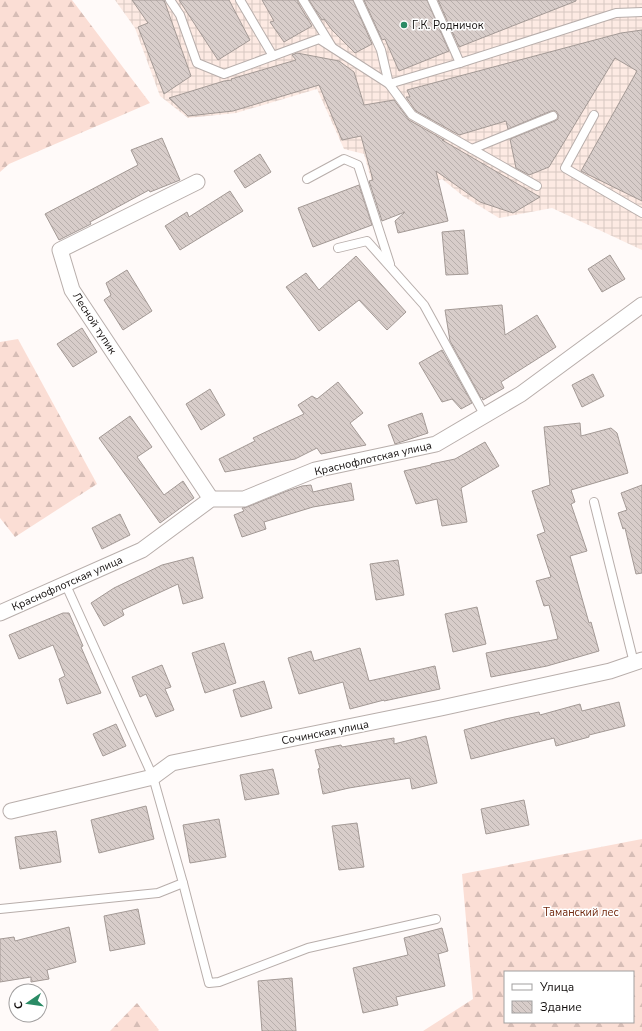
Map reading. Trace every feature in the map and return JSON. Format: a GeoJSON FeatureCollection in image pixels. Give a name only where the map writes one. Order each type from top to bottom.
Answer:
{"type":"FeatureCollection","features":[{"type":"Feature","properties":{"kind":"street","name":"Лесной тупик"},"geometry":{"type":"LineString","coordinates":[[197,182],[60,250],[72,290],[211,499]]}},
{"type":"Feature","properties":{"kind":"street","name":"Краснофлотская улица"},"geometry":{"type":"LineString","coordinates":[[0,613],[142,550],[211,499],[244,499],[315,470],[436,444],[521,394],[642,304]]}},
{"type":"Feature","properties":{"kind":"street","name":"Сочинская улица"},"geometry":{"type":"LineString","coordinates":[[11,812],[153,777],[172,763],[441,708],[610,671],[638,661]]}},
{"type":"Feature","properties":{"kind":"lane"},"geometry":{"type":"LineString","coordinates":[[170,0],[180,15],[197,63],[224,74],[319,39],[389,84],[412,115],[538,186]]}},
{"type":"Feature","properties":{"kind":"lane"},"geometry":{"type":"LineString","coordinates":[[240,0],[273,56]]}},
{"type":"Feature","properties":{"kind":"lane"},"geometry":{"type":"LineString","coordinates":[[303,0],[333,48]]}},
{"type":"Feature","properties":{"kind":"lane"},"geometry":{"type":"LineString","coordinates":[[358,0],[381,50],[389,84]]}},
{"type":"Feature","properties":{"kind":"lane"},"geometry":{"type":"LineString","coordinates":[[432,0],[460,63]]}},
{"type":"Feature","properties":{"kind":"lane"},"geometry":{"type":"LineString","coordinates":[[389,84],[460,63],[616,12],[642,12]]}},
{"type":"Feature","properties":{"kind":"lane"},"geometry":{"type":"LineString","coordinates":[[594,115],[564,168],[642,213]]}},
{"type":"Feature","properties":{"kind":"lane"},"geometry":{"type":"LineString","coordinates":[[472,150],[553,116]]}},
{"type":"Feature","properties":{"kind":"lane"},"geometry":{"type":"LineString","coordinates":[[307,178],[344,159],[358,165],[391,267]]}},
{"type":"Feature","properties":{"kind":"lane"},"geometry":{"type":"LineString","coordinates":[[338,248],[368,241],[391,267],[424,305],[485,416]]}},
{"type":"Feature","properties":{"kind":"lane"},"geometry":{"type":"LineString","coordinates":[[594,502],[638,661]]}},
{"type":"Feature","properties":{"kind":"lane"},"geometry":{"type":"LineString","coordinates":[[65,583],[153,777],[209,983],[219,982],[308,948],[436,919]]}},
{"type":"Feature","properties":{"kind":"lane"},"geometry":{"type":"LineString","coordinates":[[0,909],[158,893],[183,884]]}},
{"type":"Feature","properties":{"kind":"shaded area","name":"Г.К. Родничок"},"geometry":{"type":"Polygon","coordinates":[[[115,0],[642,0],[642,250],[552,208],[499,218],[463,196],[442,179],[394,196],[375,194],[364,154],[344,149],[317,89],[236,113],[188,118],[160,96],[135,28],[115,0]]]}},
{"type":"Feature","properties":{"kind":"green space"},"geometry":{"type":"Polygon","coordinates":[[[0,0],[72,0],[150,103],[9,164],[0,172],[0,0]]]}},
{"type":"Feature","properties":{"kind":"green space"},"geometry":{"type":"Polygon","coordinates":[[[18,339],[97,484],[15,537],[0,518],[0,342],[18,339]]]}},
{"type":"Feature","properties":{"kind":"green space","name":"Таманский лес"},"geometry":{"type":"Polygon","coordinates":[[[642,839],[642,1031],[423,1031],[473,999],[462,874],[642,839]]]}},
{"type":"Feature","properties":{"kind":"green space"},"geometry":{"type":"Polygon","coordinates":[[[137,1003],[159,1030],[110,1031],[137,1003]]]}},
{"type":"Feature","properties":{"kind":"building"},"geometry":{"type":"Polygon","coordinates":[[[132,0],[164,0],[191,76],[164,94],[138,27],[148,23],[132,0]]]}},
{"type":"Feature","properties":{"kind":"building"},"geometry":{"type":"Polygon","coordinates":[[[179,0],[229,0],[250,40],[218,60],[179,0]]]}},
{"type":"Feature","properties":{"kind":"building"},"geometry":{"type":"Polygon","coordinates":[[[262,0],[298,0],[298,3],[312,26],[284,42],[270,22],[274,21],[262,0]]]}},
{"type":"Feature","properties":{"kind":"building"},"geometry":{"type":"Polygon","coordinates":[[[309,0],[353,0],[372,44],[355,53],[332,30],[324,19],[322,20],[309,0]]]}},
{"type":"Feature","properties":{"kind":"building","name":"Г.К. Родничок"},"geometry":{"type":"Polygon","coordinates":[[[364,0],[427,0],[449,51],[399,71],[385,39],[382,40],[364,0]]]}},
{"type":"Feature","properties":{"kind":"building"},"geometry":{"type":"Polygon","coordinates":[[[438,0],[576,0],[576,1],[459,47],[438,0]]]}},
{"type":"Feature","properties":{"kind":"building"},"geometry":{"type":"Polygon","coordinates":[[[642,30],[642,201],[581,171],[637,71],[615,58],[549,167],[529,175],[516,168],[510,139],[555,121],[558,119],[558,114],[556,111],[551,111],[508,129],[506,121],[459,135],[416,111],[406,97],[410,97],[407,90],[621,33],[642,30]]]}},
{"type":"Feature","properties":{"kind":"building"},"geometry":{"type":"Polygon","coordinates":[[[297,53],[339,61],[354,72],[364,105],[394,100],[409,120],[540,197],[513,213],[480,202],[436,171],[448,221],[398,233],[395,221],[405,212],[382,221],[369,181],[373,180],[361,136],[342,140],[319,85],[233,111],[188,116],[169,98],[296,60],[292,55],[297,53]]]}},
{"type":"Feature","properties":{"kind":"building"},"geometry":{"type":"Polygon","coordinates":[[[162,138],[180,180],[150,192],[149,190],[90,222],[91,224],[59,240],[45,214],[138,165],[131,150],[162,138]]]}},
{"type":"Feature","properties":{"kind":"building"},"geometry":{"type":"Polygon","coordinates":[[[260,154],[271,172],[245,188],[234,171],[260,154]]]}},
{"type":"Feature","properties":{"kind":"building"},"geometry":{"type":"Polygon","coordinates":[[[359,185],[372,225],[313,247],[298,208],[359,185]]]}},
{"type":"Feature","properties":{"kind":"building"},"geometry":{"type":"Polygon","coordinates":[[[230,191],[243,211],[180,250],[165,226],[187,212],[189,217],[230,191]]]}},
{"type":"Feature","properties":{"kind":"building"},"geometry":{"type":"Polygon","coordinates":[[[464,230],[468,274],[446,275],[442,232],[464,230]]]}},
{"type":"Feature","properties":{"kind":"building"},"geometry":{"type":"Polygon","coordinates":[[[610,255],[625,279],[602,292],[588,269],[610,255]]]}},
{"type":"Feature","properties":{"kind":"building"},"geometry":{"type":"Polygon","coordinates":[[[356,256],[406,312],[387,330],[359,300],[319,331],[286,287],[306,273],[319,290],[356,256]]]}},
{"type":"Feature","properties":{"kind":"building"},"geometry":{"type":"Polygon","coordinates":[[[127,270],[152,311],[123,330],[104,300],[111,295],[106,283],[127,270]]]}},
{"type":"Feature","properties":{"kind":"building"},"geometry":{"type":"Polygon","coordinates":[[[502,305],[505,335],[537,315],[556,347],[501,382],[504,388],[483,400],[450,341],[445,310],[502,305]]]}},
{"type":"Feature","properties":{"kind":"building"},"geometry":{"type":"Polygon","coordinates":[[[82,328],[97,352],[73,367],[57,344],[82,328]]]}},
{"type":"Feature","properties":{"kind":"building"},"geometry":{"type":"Polygon","coordinates":[[[442,350],[472,403],[461,409],[452,399],[442,402],[419,363],[442,350]]]}},
{"type":"Feature","properties":{"kind":"building"},"geometry":{"type":"Polygon","coordinates":[[[593,374],[604,396],[582,407],[572,385],[593,374]]]}},
{"type":"Feature","properties":{"kind":"building"},"geometry":{"type":"Polygon","coordinates":[[[338,382],[363,413],[350,423],[366,445],[321,454],[317,448],[295,459],[225,472],[219,459],[255,441],[253,438],[304,414],[298,405],[312,396],[317,399],[338,382]]]}},
{"type":"Feature","properties":{"kind":"building"},"geometry":{"type":"Polygon","coordinates":[[[210,389],[225,415],[201,430],[186,404],[210,389]]]}},
{"type":"Feature","properties":{"kind":"building"},"geometry":{"type":"Polygon","coordinates":[[[422,413],[428,433],[395,444],[388,425],[422,413]]]}},
{"type":"Feature","properties":{"kind":"building"},"geometry":{"type":"Polygon","coordinates":[[[130,416],[152,447],[137,457],[164,495],[183,481],[194,498],[160,523],[99,438],[130,416]]]}},
{"type":"Feature","properties":{"kind":"building"},"geometry":{"type":"Polygon","coordinates":[[[580,423],[581,436],[611,428],[617,433],[628,473],[571,490],[575,502],[571,504],[587,551],[570,556],[589,623],[591,622],[599,651],[547,666],[491,677],[486,653],[558,639],[549,605],[544,606],[536,581],[551,577],[537,535],[545,532],[532,491],[550,485],[544,427],[580,423]]]}},
{"type":"Feature","properties":{"kind":"building"},"geometry":{"type":"Polygon","coordinates":[[[485,442],[499,466],[461,488],[467,522],[442,526],[437,499],[416,504],[404,471],[455,459],[485,442]]]}},
{"type":"Feature","properties":{"kind":"building"},"geometry":{"type":"Polygon","coordinates":[[[351,483],[354,500],[313,507],[264,522],[266,529],[242,537],[234,515],[244,511],[242,508],[302,486],[311,485],[313,492],[351,483]]]}},
{"type":"Feature","properties":{"kind":"building"},"geometry":{"type":"Polygon","coordinates":[[[642,485],[642,573],[636,574],[625,528],[623,529],[618,513],[627,510],[621,493],[642,485]]]}},
{"type":"Feature","properties":{"kind":"building"},"geometry":{"type":"Polygon","coordinates":[[[120,514],[130,535],[102,549],[92,528],[120,514]]]}},
{"type":"Feature","properties":{"kind":"building"},"geometry":{"type":"Polygon","coordinates":[[[193,557],[203,598],[183,604],[178,584],[122,610],[124,615],[104,626],[91,603],[114,588],[162,565],[193,557]]]}},
{"type":"Feature","properties":{"kind":"building"},"geometry":{"type":"Polygon","coordinates":[[[398,560],[404,595],[376,600],[370,564],[398,560]]]}},
{"type":"Feature","properties":{"kind":"building"},"geometry":{"type":"Polygon","coordinates":[[[477,607],[486,644],[453,652],[445,614],[477,607]]]}},
{"type":"Feature","properties":{"kind":"building"},"geometry":{"type":"Polygon","coordinates":[[[63,613],[69,613],[83,646],[81,647],[101,693],[67,704],[59,679],[65,676],[53,645],[19,659],[9,635],[63,613]]]}},
{"type":"Feature","properties":{"kind":"building"},"geometry":{"type":"Polygon","coordinates":[[[224,643],[236,683],[205,693],[192,653],[224,643]]]}},
{"type":"Feature","properties":{"kind":"building"},"geometry":{"type":"Polygon","coordinates":[[[360,648],[369,681],[435,666],[440,689],[384,700],[350,709],[343,682],[299,694],[288,658],[311,651],[314,661],[360,648]]]}},
{"type":"Feature","properties":{"kind":"building"},"geometry":{"type":"Polygon","coordinates":[[[162,665],[171,687],[165,689],[174,710],[156,717],[146,694],[140,697],[132,677],[162,665]]]}},
{"type":"Feature","properties":{"kind":"building"},"geometry":{"type":"Polygon","coordinates":[[[264,681],[272,708],[241,717],[233,690],[264,681]]]}},
{"type":"Feature","properties":{"kind":"building"},"geometry":{"type":"Polygon","coordinates":[[[619,702],[625,726],[589,735],[589,737],[556,746],[554,738],[471,759],[464,730],[539,712],[540,715],[580,704],[582,711],[619,702]]]}},
{"type":"Feature","properties":{"kind":"building"},"geometry":{"type":"Polygon","coordinates":[[[116,724],[126,746],[103,756],[93,734],[116,724]]]}},
{"type":"Feature","properties":{"kind":"building"},"geometry":{"type":"Polygon","coordinates":[[[426,736],[437,783],[412,789],[410,778],[323,794],[318,769],[320,768],[315,750],[394,738],[394,744],[426,736]]]}},
{"type":"Feature","properties":{"kind":"building"},"geometry":{"type":"Polygon","coordinates":[[[273,769],[279,794],[245,800],[240,775],[273,769]]]}},
{"type":"Feature","properties":{"kind":"building"},"geometry":{"type":"Polygon","coordinates":[[[524,800],[529,825],[486,834],[481,809],[524,800]]]}},
{"type":"Feature","properties":{"kind":"building"},"geometry":{"type":"Polygon","coordinates":[[[146,806],[154,839],[99,853],[91,820],[146,806]]]}},
{"type":"Feature","properties":{"kind":"building"},"geometry":{"type":"Polygon","coordinates":[[[219,819],[226,857],[190,863],[183,825],[219,819]]]}},
{"type":"Feature","properties":{"kind":"building"},"geometry":{"type":"Polygon","coordinates":[[[357,823],[364,867],[339,870],[332,826],[357,823]]]}},
{"type":"Feature","properties":{"kind":"building"},"geometry":{"type":"Polygon","coordinates":[[[56,831],[61,862],[20,869],[15,837],[56,831]]]}},
{"type":"Feature","properties":{"kind":"building"},"geometry":{"type":"Polygon","coordinates":[[[138,909],[145,944],[110,951],[104,916],[138,909]]]}},
{"type":"Feature","properties":{"kind":"building"},"geometry":{"type":"Polygon","coordinates":[[[69,927],[76,962],[47,970],[49,979],[31,982],[31,977],[0,982],[0,939],[14,937],[15,941],[69,927]]]}},
{"type":"Feature","properties":{"kind":"building"},"geometry":{"type":"Polygon","coordinates":[[[442,928],[448,951],[438,954],[445,986],[396,997],[398,1005],[363,1013],[353,968],[408,955],[404,938],[442,928]]]}},
{"type":"Feature","properties":{"kind":"building"},"geometry":{"type":"Polygon","coordinates":[[[292,978],[296,1031],[262,1031],[258,981],[292,978]]]}},
{"type":"Feature","properties":{"kind":"place","name":"Г.К. Родничок"},"geometry":{"type":"Point","coordinates":[404,25]}}]}
